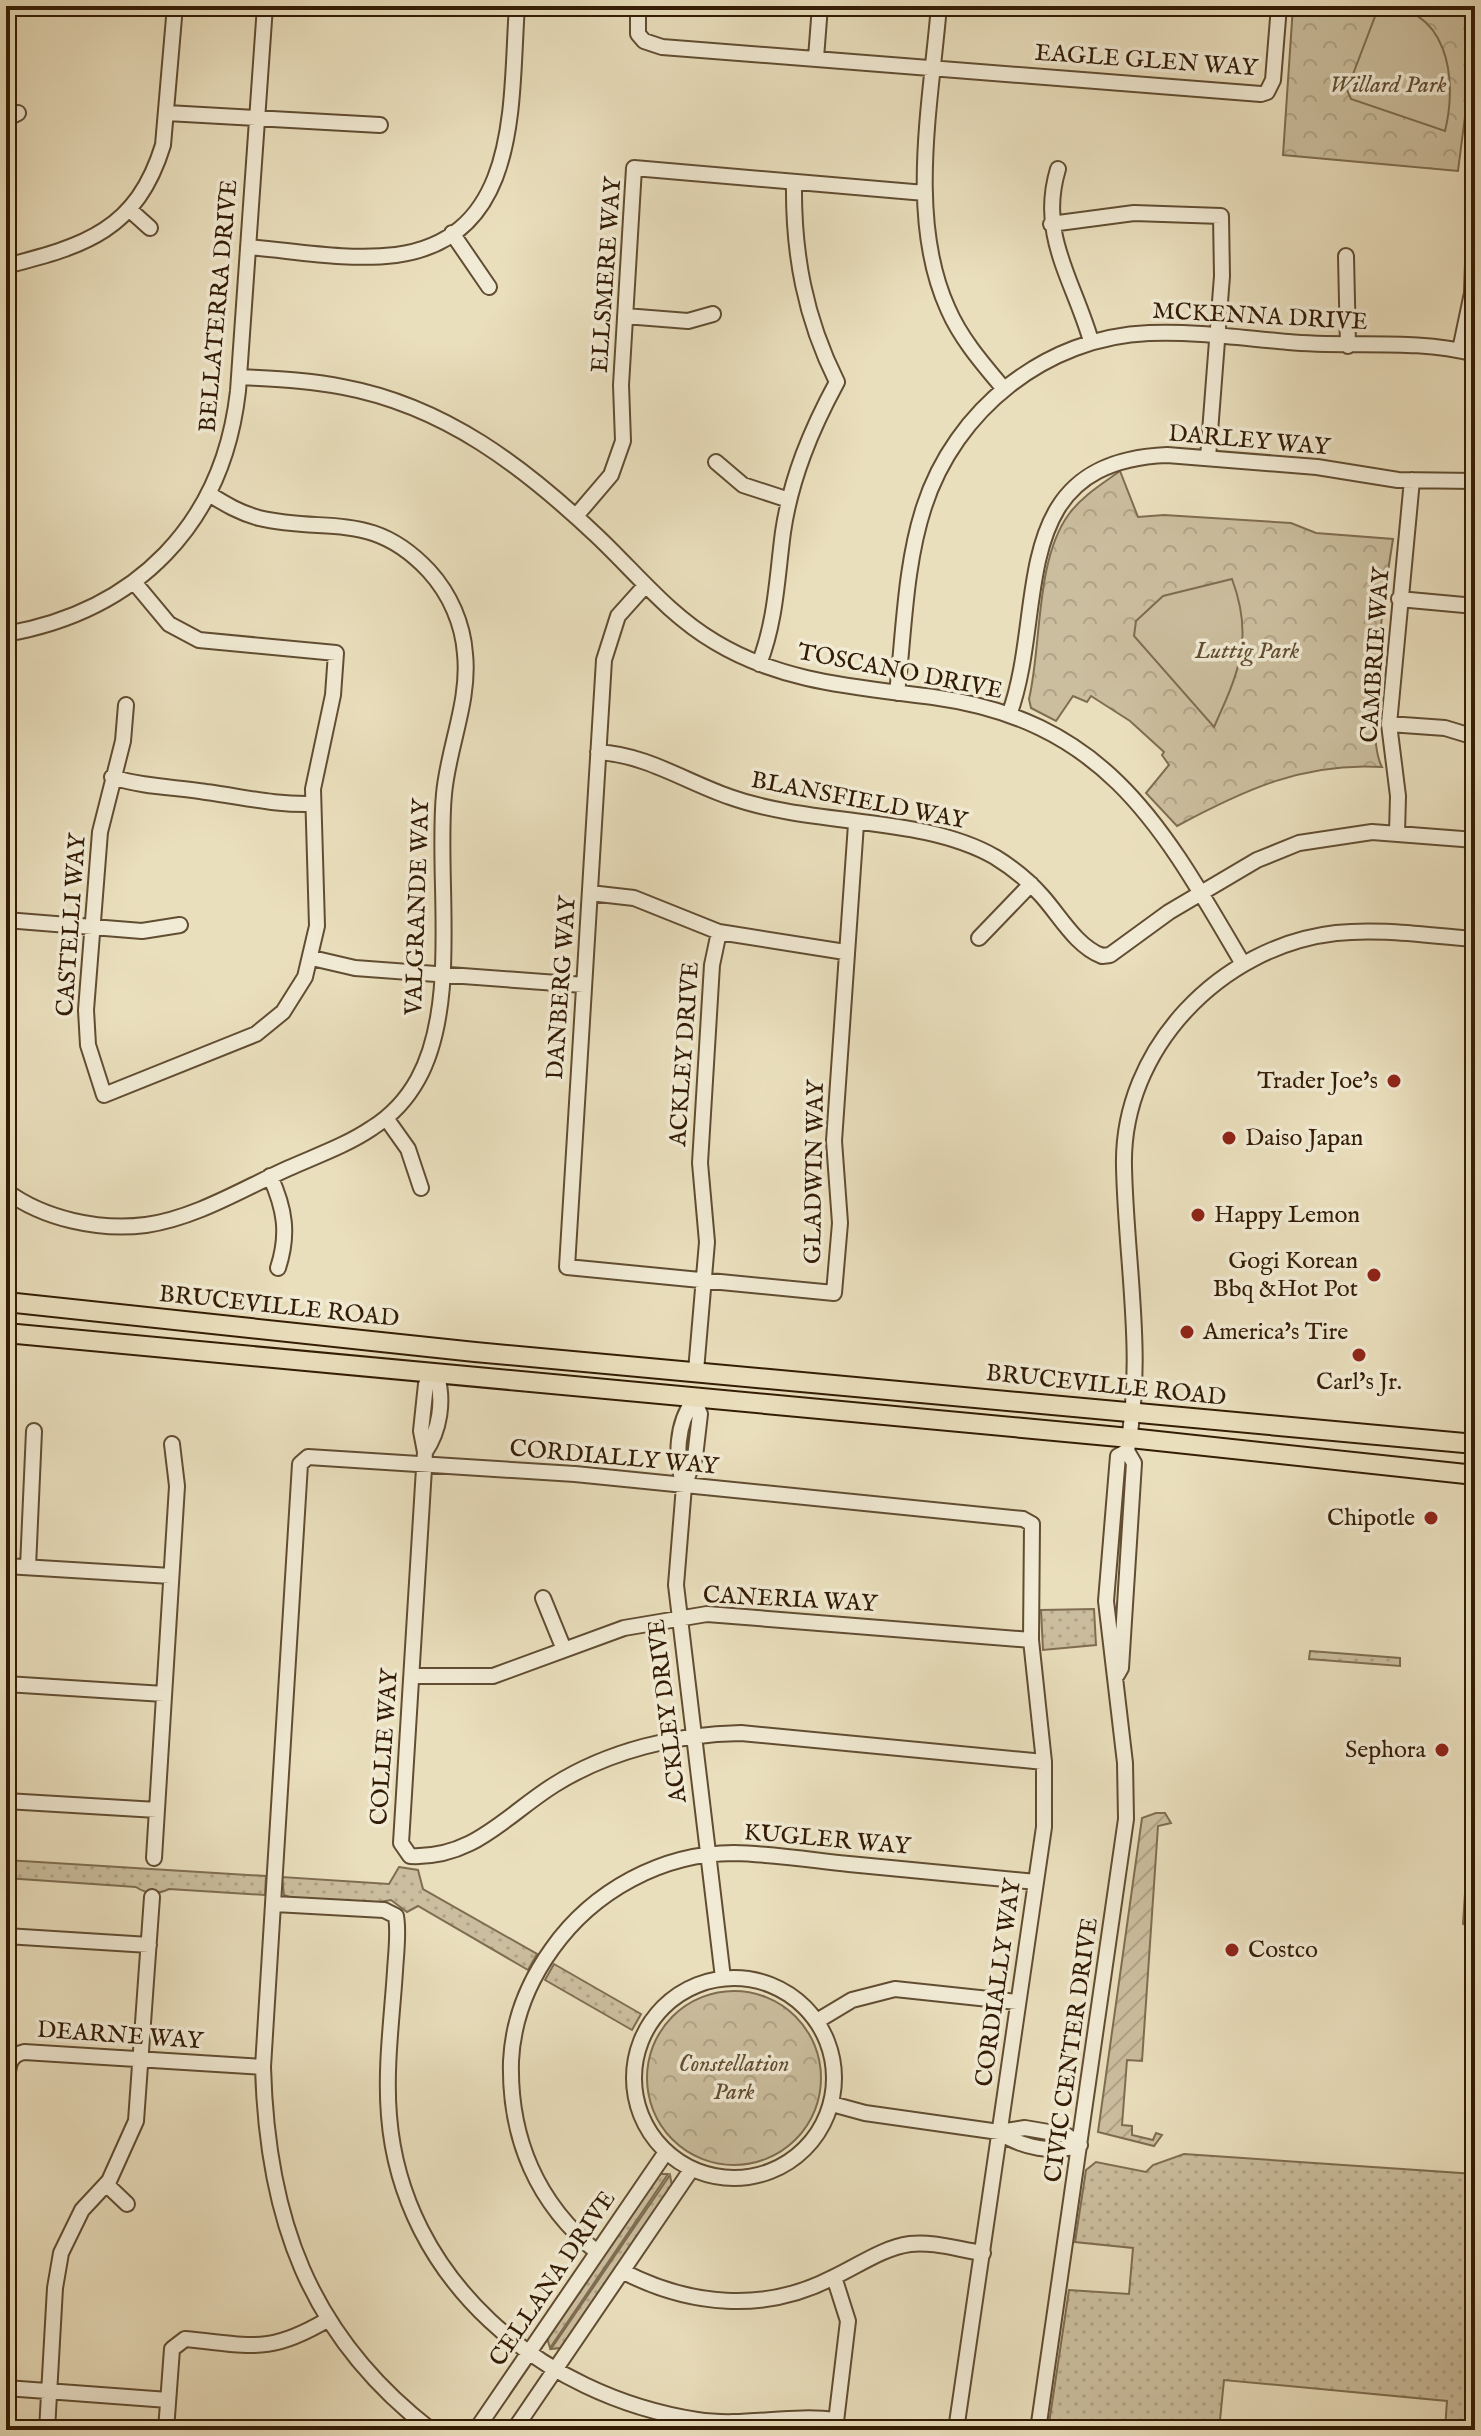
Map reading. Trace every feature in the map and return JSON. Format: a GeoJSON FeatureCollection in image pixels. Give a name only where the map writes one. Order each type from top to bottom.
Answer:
{"type":"FeatureCollection","features":[{"type":"Feature","properties":{"kind":"main road","name":"BRUCEVILLE ROAD"},"geometry":{"type":"LineString","coordinates":[[6,1302],[548,1357],[1475,1444]]}},
{"type":"Feature","properties":{"kind":"main road","name":"BRUCEVILLE ROAD"},"geometry":{"type":"LineString","coordinates":[[6,1333],[1129,1445],[1270,1454],[1475,1475]]}},
{"type":"Feature","properties":{"kind":"main road","name":"BRUCEVILLE ROAD"},"geometry":{"type":"LineString","coordinates":[[437,1376],[441,1365],[452,1358],[511,1363],[548,1357]]}},
{"type":"Feature","properties":{"kind":"main road","name":"BRUCEVILLE ROAD"},"geometry":{"type":"LineString","coordinates":[[694,1400],[714,1385],[771,1388],[810,1382]]}},
{"type":"Feature","properties":{"kind":"main road","name":"BRUCEVILLE ROAD"},"geometry":{"type":"LineString","coordinates":[[1270,1454],[1303,1450],[1369,1456],[1391,1448],[1398,1439]]}},
{"type":"Feature","properties":{"kind":"main road"},"geometry":{"type":"LineString","coordinates":[[1411,1469],[1410,1460],[1424,1452],[1475,1454]]}},
{"type":"Feature","properties":{"kind":"street"},"geometry":{"type":"LineString","coordinates":[[6,266],[77,246],[102,233],[130,210],[157,166],[167,113],[175,6]]}},
{"type":"Feature","properties":{"kind":"street","name":"BELLATERRA DRIVE"},"geometry":{"type":"LineString","coordinates":[[6,634],[74,617],[134,582],[177,543],[209,494],[233,430],[265,6]]}},
{"type":"Feature","properties":{"kind":"street"},"geometry":{"type":"LineString","coordinates":[[248,247],[376,256],[416,251],[452,233],[482,205],[503,161],[517,6]]}},
{"type":"Feature","properties":{"kind":"street"},"geometry":{"type":"LineString","coordinates":[[638,6],[638,34],[651,45],[934,69]]}},
{"type":"Feature","properties":{"kind":"street"},"geometry":{"type":"LineString","coordinates":[[816,58],[820,6]]}},
{"type":"Feature","properties":{"kind":"street"},"geometry":{"type":"LineString","coordinates":[[939,6],[925,193],[930,258],[943,298],[962,336],[1004,389]]}},
{"type":"Feature","properties":{"kind":"street","name":"EAGLE GLEN WAY"},"geometry":{"type":"LineString","coordinates":[[934,69],[1261,94],[1267,92],[1273,80],[1279,6]]}},
{"type":"Feature","properties":{"kind":"street"},"geometry":{"type":"LineString","coordinates":[[167,113],[380,125]]}},
{"type":"Feature","properties":{"kind":"street","name":"ELLSMERE WAY"},"geometry":{"type":"LineString","coordinates":[[576,516],[604,485],[620,453],[634,168],[925,193]]}},
{"type":"Feature","properties":{"kind":"street"},"geometry":{"type":"LineString","coordinates":[[1058,169],[1052,187],[1051,224],[1091,341]]}},
{"type":"Feature","properties":{"kind":"street"},"geometry":{"type":"LineString","coordinates":[[759,664],[772,625],[789,500],[810,434],[837,382],[818,340],[801,285],[794,239],[794,182]]}},
{"type":"Feature","properties":{"kind":"street"},"geometry":{"type":"LineString","coordinates":[[1460,350],[1472,293],[1475,206]]}},
{"type":"Feature","properties":{"kind":"street"},"geometry":{"type":"LineString","coordinates":[[130,210],[150,228]]}},
{"type":"Feature","properties":{"kind":"street"},"geometry":{"type":"LineString","coordinates":[[1051,224],[1134,213],[1221,216],[1222,276],[1208,458]]}},
{"type":"Feature","properties":{"kind":"street"},"geometry":{"type":"LineString","coordinates":[[452,233],[489,287]]}},
{"type":"Feature","properties":{"kind":"street"},"geometry":{"type":"LineString","coordinates":[[1346,256],[1348,346]]}},
{"type":"Feature","properties":{"kind":"street"},"geometry":{"type":"LineString","coordinates":[[625,316],[688,321],[713,314]]}},
{"type":"Feature","properties":{"kind":"street","name":"MCKENNA DRIVE"},"geometry":{"type":"LineString","coordinates":[[897,693],[913,555],[923,508],[952,447],[969,423],[1004,389],[1042,364],[1091,341],[1147,333],[1348,346],[1402,343],[1475,354]]}},
{"type":"Feature","properties":{"kind":"street","name":"TOSCANO DRIVE"},"geometry":{"type":"LineString","coordinates":[[239,377],[345,387],[414,407],[498,452],[576,516],[644,587],[697,631],[759,664],[810,680],[951,700],[1009,715],[1058,737],[1121,784],[1158,825],[1243,964]]}},
{"type":"Feature","properties":{"kind":"street","name":"DARLEY WAY"},"geometry":{"type":"LineString","coordinates":[[1009,715],[1022,672],[1038,549],[1056,512],[1089,478],[1126,460],[1167,455],[1412,480],[1475,481]]}},
{"type":"Feature","properties":{"kind":"street"},"geometry":{"type":"LineString","coordinates":[[716,462],[743,485],[789,500]]}},
{"type":"Feature","properties":{"kind":"street","name":"CAMBRIE WAY"},"geometry":{"type":"LineString","coordinates":[[1397,833],[1398,796],[1389,724],[1412,480]]}},
{"type":"Feature","properties":{"kind":"street","name":"VALGRANDE WAY"},"geometry":{"type":"LineString","coordinates":[[6,1191],[27,1205],[67,1219],[143,1225],[183,1216],[353,1139],[386,1118],[405,1099],[427,1062],[436,1026],[445,908],[442,806],[466,667],[462,632],[448,598],[416,558],[379,535],[337,524],[259,518],[209,494]]}},
{"type":"Feature","properties":{"kind":"street","name":"CASTELLI WAY"},"geometry":{"type":"LineString","coordinates":[[126,705],[123,741],[100,832],[86,1031],[104,1095],[256,1034],[295,995],[312,958],[317,926],[313,804],[315,776],[333,695],[336,653],[199,640],[169,624],[134,582]]}},
{"type":"Feature","properties":{"kind":"street","name":"DANBERG WAY"},"geometry":{"type":"LineString","coordinates":[[644,587],[618,616],[605,649],[567,1267],[703,1280]]}},
{"type":"Feature","properties":{"kind":"street"},"geometry":{"type":"LineString","coordinates":[[1399,599],[1475,606]]}},
{"type":"Feature","properties":{"kind":"street"},"geometry":{"type":"LineString","coordinates":[[1389,724],[1445,728],[1468,735]]}},
{"type":"Feature","properties":{"kind":"street","name":"BLANSFIELD WAY"},"geometry":{"type":"LineString","coordinates":[[598,752],[648,760],[707,788],[770,809],[950,837],[997,858],[1031,884],[1077,937],[1102,956],[1117,951],[1201,893]]}},
{"type":"Feature","properties":{"kind":"street"},"geometry":{"type":"LineString","coordinates":[[112,777],[151,787],[214,793],[261,803],[313,804]]}},
{"type":"Feature","properties":{"kind":"street","name":"GLADWIN WAY"},"geometry":{"type":"LineString","coordinates":[[703,1280],[834,1293],[840,1223],[834,1141],[856,824]]}},
{"type":"Feature","properties":{"kind":"street"},"geometry":{"type":"LineString","coordinates":[[1201,893],[1257,860],[1299,843],[1344,834],[1397,833],[1475,840]]}},
{"type":"Feature","properties":{"kind":"street"},"geometry":{"type":"LineString","coordinates":[[979,938],[1031,884]]}},
{"type":"Feature","properties":{"kind":"street"},"geometry":{"type":"LineString","coordinates":[[590,893],[634,898],[719,932],[845,952]]}},
{"type":"Feature","properties":{"kind":"street"},"geometry":{"type":"LineString","coordinates":[[6,920],[142,931],[180,925]]}},
{"type":"Feature","properties":{"kind":"street","name":"CIVIC CENTER DRIVE"},"geometry":{"type":"LineString","coordinates":[[1038,2430],[1126,1819],[1117,1675],[1121,1668],[1134,1463],[1129,1445],[1136,1332],[1124,1166],[1130,1116],[1143,1075],[1166,1034],[1204,992],[1243,964],[1277,947],[1334,933],[1372,931],[1475,939]]}},
{"type":"Feature","properties":{"kind":"street","name":"ACKLEY DRIVE"},"geometry":{"type":"LineString","coordinates":[[696,1371],[707,1220],[700,1163],[712,965],[719,932]]}},
{"type":"Feature","properties":{"kind":"street"},"geometry":{"type":"LineString","coordinates":[[312,958],[355,968],[584,985]]}},
{"type":"Feature","properties":{"kind":"street"},"geometry":{"type":"LineString","coordinates":[[386,1118],[408,1149],[421,1188]]}},
{"type":"Feature","properties":{"kind":"street"},"geometry":{"type":"LineString","coordinates":[[270,1176],[285,1220],[283,1251],[278,1268]]}},
{"type":"Feature","properties":{"kind":"street","name":"COLLIE WAY"},"geometry":{"type":"LineString","coordinates":[[437,1376],[441,1390],[438,1426],[425,1458],[401,1843],[410,1856],[456,1851],[473,1844],[554,1784],[591,1765],[626,1752],[692,1737],[741,1733],[1044,1762]]}},
{"type":"Feature","properties":{"kind":"street","name":"ACKLEY DRIVE"},"geometry":{"type":"LineString","coordinates":[[694,1400],[700,1414],[695,1457],[684,1486],[676,1559],[678,1619],[723,1978]]}},
{"type":"Feature","properties":{"kind":"street"},"geometry":{"type":"LineString","coordinates":[[28,1567],[34,1431]]}},
{"type":"Feature","properties":{"kind":"street"},"geometry":{"type":"LineString","coordinates":[[154,1858],[177,1486],[172,1444]]}},
{"type":"Feature","properties":{"kind":"street","name":"CORDIALLY WAY"},"geometry":{"type":"LineString","coordinates":[[431,2430],[374,2379],[327,2320],[290,2242],[277,2202],[265,2138],[263,2067],[300,1464],[308,1457],[425,1458],[1028,1521],[1034,1535],[1031,1640],[1044,1762],[1044,1827],[956,2430]]}},
{"type":"Feature","properties":{"kind":"street"},"geometry":{"type":"LineString","coordinates":[[6,1566],[171,1576]]}},
{"type":"Feature","properties":{"kind":"street"},"geometry":{"type":"LineString","coordinates":[[543,1598],[563,1647]]}},
{"type":"Feature","properties":{"kind":"street","name":"CANERIA WAY"},"geometry":{"type":"LineString","coordinates":[[412,1676],[470,1679],[493,1676],[563,1647],[624,1628],[727,1614],[1031,1640]]}},
{"type":"Feature","properties":{"kind":"street"},"geometry":{"type":"LineString","coordinates":[[6,1684],[164,1694]]}},
{"type":"Feature","properties":{"kind":"street"},"geometry":{"type":"LineString","coordinates":[[6,1801],[157,1810]]}},
{"type":"Feature","properties":{"kind":"street","name":"KUGLER WAY"},"geometry":{"type":"LineString","coordinates":[[597,2252],[575,2235],[552,2206],[520,2143],[511,2098],[516,2027],[537,1971],[587,1908],[637,1876],[671,1863],[735,1853],[1036,1882]]}},
{"type":"Feature","properties":{"kind":"street"},"geometry":{"type":"LineString","coordinates":[[47,2430],[61,2253],[82,2210],[106,2184],[126,2150],[136,2121],[152,1897]]}},
{"type":"Feature","properties":{"kind":"street"},"geometry":{"type":"LineString","coordinates":[[275,1904],[384,1910],[396,1916],[388,2093],[399,2173],[423,2235],[452,2281],[485,2318],[528,2353],[623,2403],[700,2420],[812,2417],[836,2425],[848,2321],[834,2277]]}},
{"type":"Feature","properties":{"kind":"street"},"geometry":{"type":"LineString","coordinates":[[6,1936],[149,1945]]}},
{"type":"Feature","properties":{"kind":"street"},"geometry":{"type":"LineString","coordinates":[[723,1978],[750,1979],[778,1987],[802,2002],[817,2021],[832,2057],[832,2104],[812,2141],[782,2166],[748,2177],[691,2170],[666,2152],[638,2107],[635,2080],[641,2045],[655,2018],[676,1998],[699,1984],[723,1978]]}},
{"type":"Feature","properties":{"kind":"street"},"geometry":{"type":"LineString","coordinates":[[817,2021],[852,2000],[895,1989],[1017,2002]]}},
{"type":"Feature","properties":{"kind":"street","name":"DEARNE WAY"},"geometry":{"type":"LineString","coordinates":[[6,2092],[9,2061],[15,2054],[263,2067]]}},
{"type":"Feature","properties":{"kind":"street"},"geometry":{"type":"LineString","coordinates":[[832,2104],[865,2113],[999,2132],[1021,2145],[1064,2151],[1080,2145]]}},
{"type":"Feature","properties":{"kind":"street","name":"CELLANA DRIVE"},"geometry":{"type":"LineString","coordinates":[[476,2430],[666,2152]]}},
{"type":"Feature","properties":{"kind":"street"},"geometry":{"type":"LineString","coordinates":[[514,2430],[691,2170]]}},
{"type":"Feature","properties":{"kind":"street"},"geometry":{"type":"LineString","coordinates":[[106,2184],[127,2204]]}},
{"type":"Feature","properties":{"kind":"street"},"geometry":{"type":"LineString","coordinates":[[622,2271],[675,2293],[732,2302],[777,2298],[834,2277],[881,2252],[910,2244],[983,2253]]}},
{"type":"Feature","properties":{"kind":"street"},"geometry":{"type":"LineString","coordinates":[[166,2430],[172,2349],[177,2342],[185,2339],[277,2345],[295,2339],[327,2320]]}},
{"type":"Feature","properties":{"kind":"street"},"geometry":{"type":"LineString","coordinates":[[6,2388],[168,2400]]}},
{"type":"Feature","properties":{"kind":"green space","name":"Willard Park"},"geometry":{"type":"Polygon","coordinates":[[[1293,6],[1475,6],[1472,62],[1458,171],[1283,155],[1293,6]]]}},
{"type":"Feature","properties":{"kind":"green space"},"geometry":{"type":"Polygon","coordinates":[[[1379,6],[1402,9],[1420,18],[1434,32],[1443,49],[1450,89],[1445,131],[1351,99],[1347,90],[1379,6]]]}},
{"type":"Feature","properties":{"kind":"green space","name":"Luttig Park"},"geometry":{"type":"Polygon","coordinates":[[[1120,471],[1138,517],[1164,515],[1291,523],[1316,533],[1393,539],[1375,692],[1377,749],[1382,767],[1326,769],[1275,781],[1177,826],[1146,793],[1169,765],[1162,755],[1164,752],[1130,721],[1091,696],[1087,702],[1073,696],[1056,721],[1031,708],[1029,699],[1041,603],[1050,555],[1058,533],[1080,502],[1120,471]]]}},
{"type":"Feature","properties":{"kind":"green space"},"geometry":{"type":"Polygon","coordinates":[[[1232,579],[1242,619],[1241,654],[1214,727],[1134,636],[1136,621],[1163,596],[1232,579]]]}},
{"type":"Feature","properties":{"kind":"green space"},"geometry":{"type":"Polygon","coordinates":[[[1094,1609],[1096,1645],[1043,1650],[1041,1610],[1094,1609]]]}},
{"type":"Feature","properties":{"kind":"green space"},"geometry":{"type":"Polygon","coordinates":[[[1310,1651],[1400,1658],[1400,1666],[1309,1659],[1310,1651]]]}},
{"type":"Feature","properties":{"kind":"green space"},"geometry":{"type":"Polygon","coordinates":[[[1165,1813],[1171,1823],[1158,1826],[1142,2061],[1127,2060],[1122,2125],[1132,2126],[1132,2135],[1153,2140],[1156,2133],[1162,2135],[1154,2146],[1098,2132],[1142,1818],[1165,1813]]]}},
{"type":"Feature","properties":{"kind":"green space"},"geometry":{"type":"Polygon","coordinates":[[[1475,1842],[1475,1930],[1463,1924],[1468,1848],[1475,1842]]]}},
{"type":"Feature","properties":{"kind":"green space"},"geometry":{"type":"Polygon","coordinates":[[[6,1860],[266,1876],[265,1895],[169,1889],[152,1893],[136,1887],[6,1878],[6,1860]]]}},
{"type":"Feature","properties":{"kind":"green space"},"geometry":{"type":"Polygon","coordinates":[[[399,1867],[418,1870],[423,1889],[537,1954],[528,1970],[418,1906],[407,1912],[391,1900],[374,1903],[284,1895],[282,1877],[389,1884],[399,1867]]]}},
{"type":"Feature","properties":{"kind":"green space"},"geometry":{"type":"Polygon","coordinates":[[[554,1964],[641,2014],[632,2030],[545,1980],[554,1964]]]}},
{"type":"Feature","properties":{"kind":"green space","name":"Constellation Park"},"geometry":{"type":"Polygon","coordinates":[[[734,1991],[767,1998],[795,2017],[814,2045],[821,2078],[814,2111],[795,2139],[767,2158],[734,2165],[701,2158],[673,2139],[654,2111],[647,2078],[654,2045],[673,2017],[701,1998],[734,1991]]]}},
{"type":"Feature","properties":{"kind":"green space"},"geometry":{"type":"Polygon","coordinates":[[[1184,2154],[1475,2174],[1475,2430],[1445,2430],[1447,2401],[1224,2380],[1219,2430],[1048,2430],[1069,2290],[1129,2294],[1133,2248],[1075,2242],[1086,2170],[1096,2162],[1146,2172],[1153,2165],[1184,2154]]]}},
{"type":"Feature","properties":{"kind":"green space"},"geometry":{"type":"Polygon","coordinates":[[[658,2174],[668,2174],[550,2348],[547,2338],[658,2174]]]}},
{"type":"Feature","properties":{"kind":"green space"},"geometry":{"type":"Polygon","coordinates":[[[670,2175],[672,2186],[561,2348],[551,2349],[670,2175]]]}},
{"type":"Feature","properties":{"kind":"place","name":"Trader Joe's"},"geometry":{"type":"Point","coordinates":[1394,1081]}},
{"type":"Feature","properties":{"kind":"place","name":"Daiso Japan"},"geometry":{"type":"Point","coordinates":[1229,1138]}},
{"type":"Feature","properties":{"kind":"place","name":"Happy Lemon"},"geometry":{"type":"Point","coordinates":[1198,1215]}},
{"type":"Feature","properties":{"kind":"place","name":"Gogi Korean Bbq &Hot Pot"},"geometry":{"type":"Point","coordinates":[1374,1275]}},
{"type":"Feature","properties":{"kind":"place","name":"America's Tire"},"geometry":{"type":"Point","coordinates":[1187,1332]}},
{"type":"Feature","properties":{"kind":"place","name":"Carl's Jr."},"geometry":{"type":"Point","coordinates":[1359,1355]}},
{"type":"Feature","properties":{"kind":"place","name":"Chipotle"},"geometry":{"type":"Point","coordinates":[1431,1518]}},
{"type":"Feature","properties":{"kind":"place","name":"Sephora"},"geometry":{"type":"Point","coordinates":[1442,1750]}},
{"type":"Feature","properties":{"kind":"place","name":"Costco"},"geometry":{"type":"Point","coordinates":[1232,1950]}}]}
